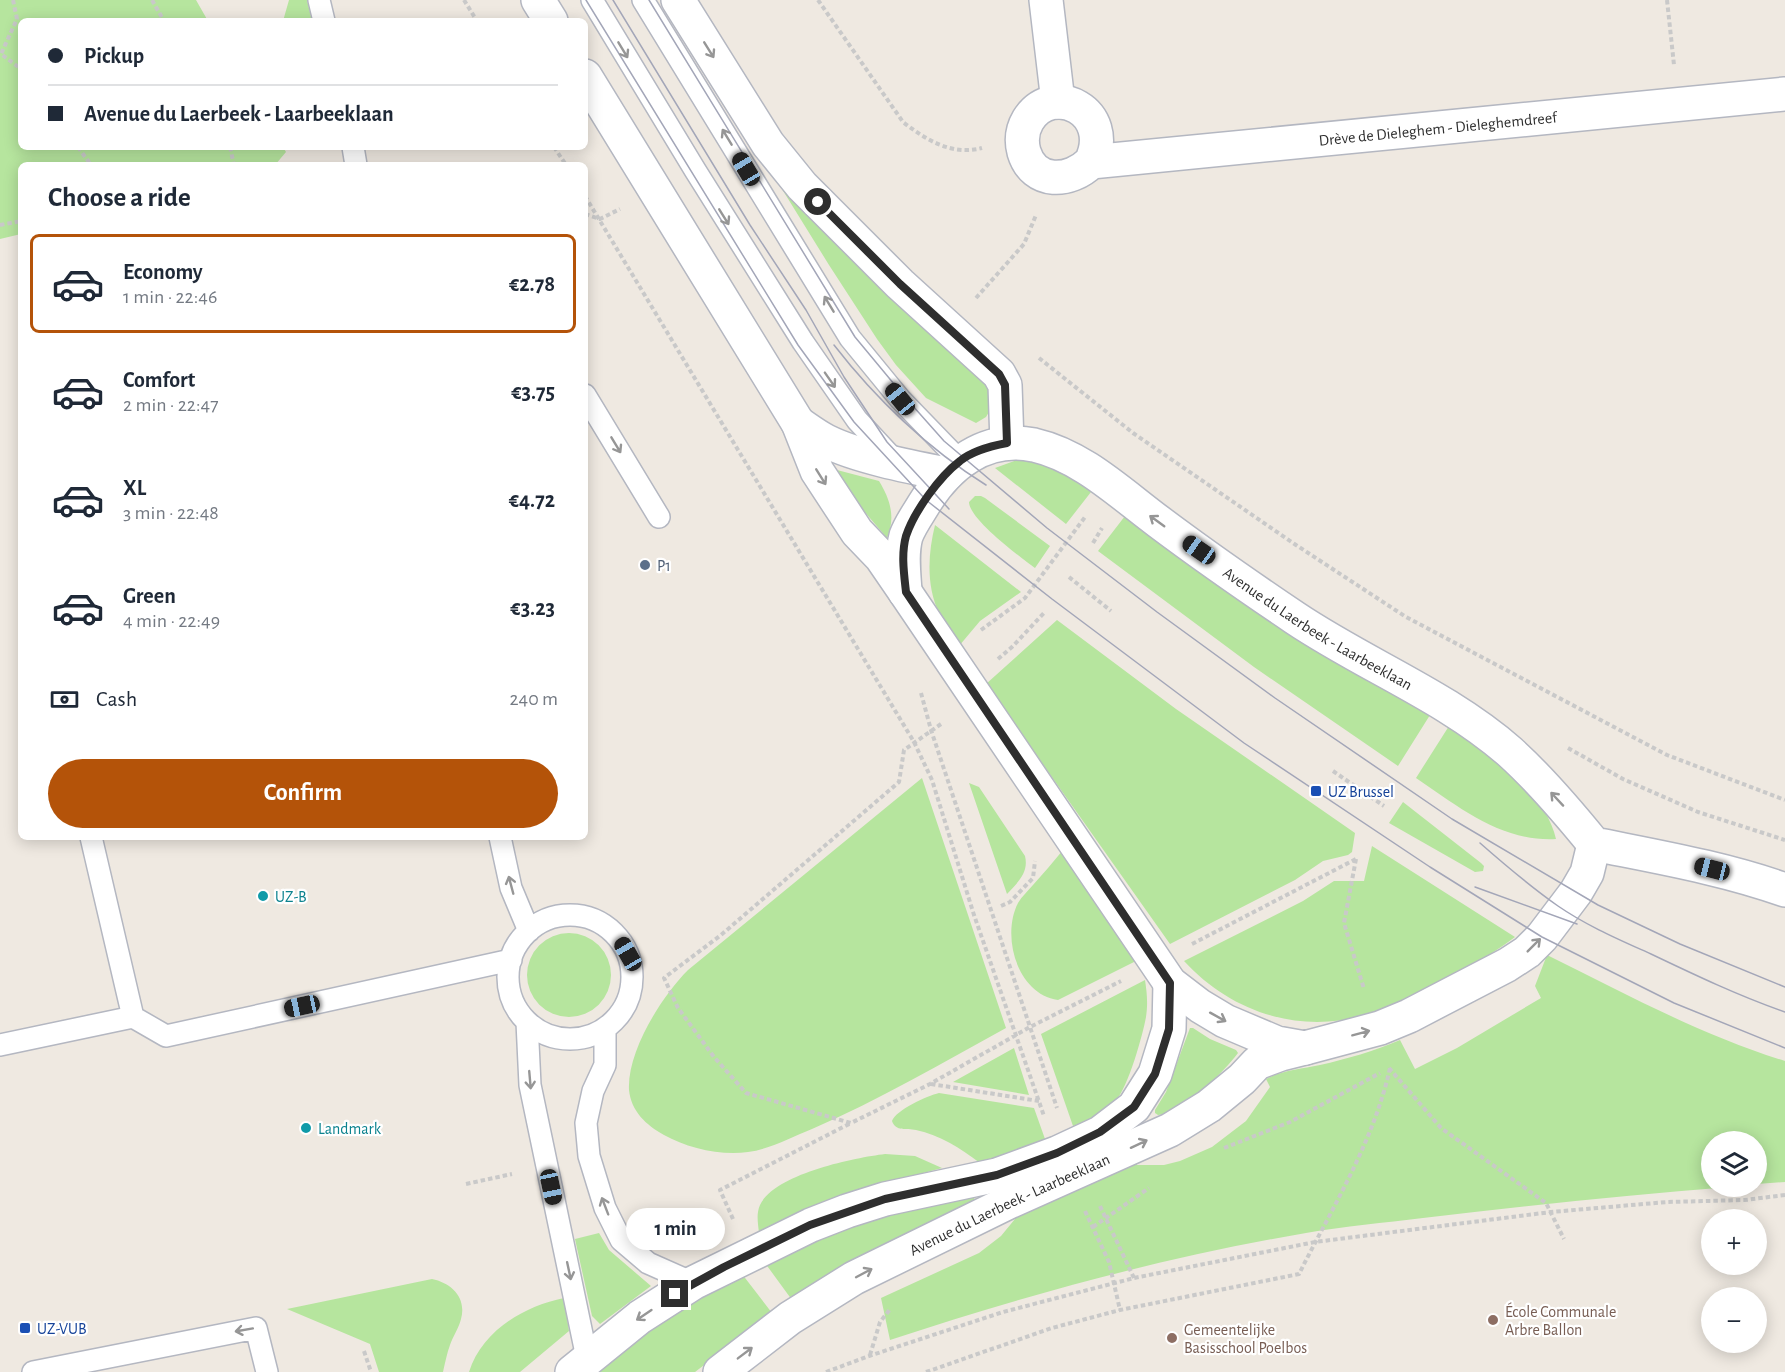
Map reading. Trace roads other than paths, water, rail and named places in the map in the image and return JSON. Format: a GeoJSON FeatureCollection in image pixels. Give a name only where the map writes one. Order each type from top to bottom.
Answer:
{"type":"FeatureCollection","features":[{"type":"Feature","properties":{"kind":"street"},"geometry":{"type":"LineString","coordinates":[[538,0],[549,18]]}},
{"type":"Feature","properties":{"kind":"street"},"geometry":{"type":"LineString","coordinates":[[678,0],[768,144],[802,186],[900,284],[999,374],[1005,385],[1007,443]]}},
{"type":"Feature","properties":{"kind":"street"},"geometry":{"type":"LineString","coordinates":[[1046,0],[1058,102],[1081,109],[1090,117],[1098,140],[1091,162]]}},
{"type":"Feature","properties":{"kind":"street"},"geometry":{"type":"LineString","coordinates":[[588,81],[798,423],[817,471],[858,532],[881,556],[906,592]]}},
{"type":"Feature","properties":{"kind":"street","name":"Drève de Dieleghem - Dieleghemdreef"},"geometry":{"type":"LineString","coordinates":[[1058,102],[1038,109],[1025,125],[1022,135],[1025,155],[1030,164],[1039,172],[1050,177],[1061,178],[1083,171],[1091,162],[1785,94]]}},
{"type":"Feature","properties":{"kind":"street"},"geometry":{"type":"LineString","coordinates":[[798,423],[827,441],[945,477]]}},
{"type":"Feature","properties":{"kind":"street","name":"Avenue du Laerbeek - Laarbeeklaan"},"geometry":{"type":"LineString","coordinates":[[720,1372],[790,1318],[854,1278],[1078,1157],[1170,1130],[1191,1119],[1242,1079],[1257,1063],[1281,1054],[1305,1048],[1380,1028],[1507,966],[1527,952],[1542,937],[1576,892],[1587,873],[1594,844],[1539,780],[1509,752],[1472,723],[1448,706],[1297,619],[1078,462],[1055,451],[1032,445],[1007,443],[991,446],[945,477],[906,537],[903,562],[906,592],[1163,973],[1200,1006],[1225,1021],[1277,1043],[1305,1048]]}},
{"type":"Feature","properties":{"kind":"street"},"geometry":{"type":"LineString","coordinates":[[1594,844],[1670,858],[1755,879],[1785,890]]}},
{"type":"Feature","properties":{"kind":"street","name":"Avenue du Laerbeek - Laarbeeklaan"},"geometry":{"type":"LineString","coordinates":[[1078,1157],[1100,1132],[1134,1107],[1155,1074],[1169,1029],[1163,973]]}},
{"type":"Feature","properties":{"kind":"street","name":"Avenue du Laerbeek - Laarbeeklaan"},"geometry":{"type":"LineString","coordinates":[[580,1365],[639,1317],[693,1283],[810,1225],[848,1211],[930,1189],[997,1175],[1057,1153],[1078,1157]]}},
{"type":"Feature","properties":{"kind":"lane"},"geometry":{"type":"LineString","coordinates":[[319,0],[323,18]]}},
{"type":"Feature","properties":{"kind":"lane"},"geometry":{"type":"LineString","coordinates":[[592,0],[802,342],[857,420],[897,463]]}},
{"type":"Feature","properties":{"kind":"lane"},"geometry":{"type":"LineString","coordinates":[[643,0],[850,338],[900,399],[945,477]]}},
{"type":"Feature","properties":{"kind":"lane"},"geometry":{"type":"LineString","coordinates":[[588,400],[659,517]]}},
{"type":"Feature","properties":{"kind":"lane"},"geometry":{"type":"LineString","coordinates":[[93,840],[133,1017]]}},
{"type":"Feature","properties":{"kind":"lane"},"geometry":{"type":"LineString","coordinates":[[501,840],[512,888],[529,931]]}},
{"type":"Feature","properties":{"kind":"lane"},"geometry":{"type":"LineString","coordinates":[[576,915],[592,919],[608,927],[620,939],[633,970],[632,987],[627,1003],[618,1017],[605,1029],[582,1038],[557,1038],[540,1032],[527,1022],[517,1009],[510,993],[508,976],[511,960],[518,944],[529,931],[543,921],[559,916],[576,915]]}},
{"type":"Feature","properties":{"kind":"lane"},"geometry":{"type":"LineString","coordinates":[[0,1045],[133,1017],[166,1036],[511,960]]}},
{"type":"Feature","properties":{"kind":"lane"},"geometry":{"type":"LineString","coordinates":[[527,1022],[530,1085],[580,1365]]}},
{"type":"Feature","properties":{"kind":"lane"},"geometry":{"type":"LineString","coordinates":[[605,1029],[605,1065],[593,1091],[586,1123],[589,1156],[605,1208],[621,1240],[648,1263],[693,1283]]}},
{"type":"Feature","properties":{"kind":"lane"},"geometry":{"type":"LineString","coordinates":[[33,1372],[256,1328],[267,1372]]}},
{"type":"Feature","properties":{"kind":"tram line"},"geometry":{"type":"LineString","coordinates":[[586,0],[798,345],[854,422],[926,500],[1052,599],[1244,743],[1430,867],[1542,937],[1674,1003],[1785,1048]]}},
{"type":"Feature","properties":{"kind":"tram line"},"geometry":{"type":"LineString","coordinates":[[613,0],[750,225],[806,310],[844,377],[887,442],[949,509]]}},
{"type":"Feature","properties":{"kind":"tram line"},"geometry":{"type":"LineString","coordinates":[[649,0],[855,337],[944,441],[1047,528],[1157,612],[1275,698],[1452,819],[1598,905],[1680,944],[1785,987]]}},
{"type":"Feature","properties":{"kind":"tram line"},"geometry":{"type":"LineString","coordinates":[[834,345],[867,384],[923,439],[986,485]]}},
{"type":"Feature","properties":{"kind":"tram line"},"geometry":{"type":"LineString","coordinates":[[1480,843],[1538,891],[1580,920],[1717,985],[1785,1012]]}},
{"type":"Feature","properties":{"kind":"tram line"},"geometry":{"type":"LineString","coordinates":[[1475,887],[1577,924]]}},
{"type":"Feature","properties":{"kind":"place","name":"P1"},"geometry":{"type":"Point","coordinates":[645,565]}},
{"type":"Feature","properties":{"kind":"place","name":"UZ Brussel"},"geometry":{"type":"Point","coordinates":[1316,791]}},
{"type":"Feature","properties":{"kind":"place","name":"UZ-B"},"geometry":{"type":"Point","coordinates":[263,896]}},
{"type":"Feature","properties":{"kind":"place","name":"Landmark"},"geometry":{"type":"Point","coordinates":[306,1128]}},
{"type":"Feature","properties":{"kind":"place","name":"École Communale Arbre Ballon"},"geometry":{"type":"Point","coordinates":[1493,1320]}},
{"type":"Feature","properties":{"kind":"place","name":"UZ-VUB"},"geometry":{"type":"Point","coordinates":[25,1328]}},
{"type":"Feature","properties":{"kind":"place","name":"Gemeentelijke Basisschool Poelbos"},"geometry":{"type":"Point","coordinates":[1172,1338]}}]}
